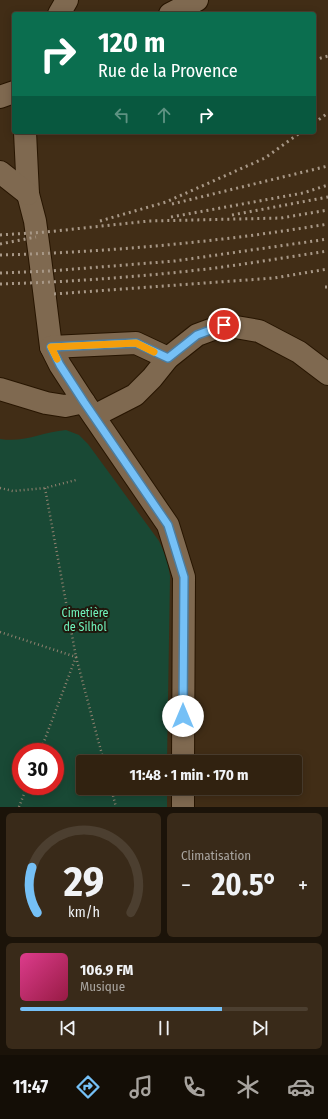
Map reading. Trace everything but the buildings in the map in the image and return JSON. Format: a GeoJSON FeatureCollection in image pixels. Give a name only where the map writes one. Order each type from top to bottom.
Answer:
{"type":"FeatureCollection","features":[{"type":"Feature","properties":{"kind":"street"},"geometry":{"type":"LineString","coordinates":[[60,12],[67,0]]}},
{"type":"Feature","properties":{"kind":"street"},"geometry":{"type":"LineString","coordinates":[[174,12],[197,0]]}},
{"type":"Feature","properties":{"kind":"street"},"geometry":{"type":"LineString","coordinates":[[0,96],[12,93]]}},
{"type":"Feature","properties":{"kind":"street"},"geometry":{"type":"LineString","coordinates":[[25,134],[28,194],[35,221],[51,347],[60,365],[168,525],[184,577],[183,755]]}},
{"type":"Feature","properties":{"kind":"street"},"geometry":{"type":"LineString","coordinates":[[0,172],[28,194]]}},
{"type":"Feature","properties":{"kind":"street"},"geometry":{"type":"LineString","coordinates":[[0,389],[46,402],[89,409],[134,395],[152,378],[168,358],[197,335],[224,325],[259,331],[299,352],[328,374]]}},
{"type":"Feature","properties":{"kind":"street"},"geometry":{"type":"LineString","coordinates":[[51,347],[136,343],[168,358]]}},
{"type":"Feature","properties":{"kind":"street"},"geometry":{"type":"LineString","coordinates":[[183,795],[183,807]]}},
{"type":"Feature","properties":{"kind":"path"},"geometry":{"type":"LineString","coordinates":[[0,488],[13,491],[45,488],[76,480]]}},
{"type":"Feature","properties":{"kind":"path"},"geometry":{"type":"LineString","coordinates":[[45,488],[76,657],[102,755]]}},
{"type":"Feature","properties":{"kind":"path"},"geometry":{"type":"LineString","coordinates":[[0,632],[76,657]]}},
{"type":"Feature","properties":{"kind":"path"},"geometry":{"type":"LineString","coordinates":[[43,743],[76,657]]}},
{"type":"Feature","properties":{"kind":"path"},"geometry":{"type":"LineString","coordinates":[[19,807],[24,795]]}},
{"type":"Feature","properties":{"kind":"path"},"geometry":{"type":"LineString","coordinates":[[113,795],[116,807]]}},
{"type":"Feature","properties":{"kind":"green space","name":"Cimetière de Silhol"},"geometry":{"type":"Polygon","coordinates":[[[66,430],[79,435],[88,444],[159,541],[167,559],[170,576],[167,755],[76,755],[76,795],[167,795],[167,807],[0,807],[0,439],[17,440],[66,430]]]}},
{"type":"Feature","properties":{"kind":"railway"},"geometry":{"type":"LineString","coordinates":[[316,59],[328,56]]}},
{"type":"Feature","properties":{"kind":"railway"},"geometry":{"type":"LineString","coordinates":[[316,122],[328,113]]}},
{"type":"Feature","properties":{"kind":"railway"},"geometry":{"type":"LineString","coordinates":[[100,221],[166,202],[265,158],[298,134]]}},
{"type":"Feature","properties":{"kind":"railway"},"geometry":{"type":"LineString","coordinates":[[172,204],[328,166]]}},
{"type":"Feature","properties":{"kind":"railway"},"geometry":{"type":"LineString","coordinates":[[171,217],[303,193],[328,185]]}},
{"type":"Feature","properties":{"kind":"railway"},"geometry":{"type":"LineString","coordinates":[[232,215],[328,197]]}},
{"type":"Feature","properties":{"kind":"railway"},"geometry":{"type":"LineString","coordinates":[[0,235],[46,232],[149,221],[281,218],[328,210]]}},
{"type":"Feature","properties":{"kind":"railway"},"geometry":{"type":"LineString","coordinates":[[0,255],[124,249],[247,236],[328,224]]}},
{"type":"Feature","properties":{"kind":"railway"},"geometry":{"type":"LineString","coordinates":[[0,244],[36,237]]}},
{"type":"Feature","properties":{"kind":"railway"},"geometry":{"type":"LineString","coordinates":[[0,273],[50,271],[175,261],[328,239]]}},
{"type":"Feature","properties":{"kind":"railway"},"geometry":{"type":"LineString","coordinates":[[0,284],[129,277],[181,272],[328,251]]}},
{"type":"Feature","properties":{"kind":"railway"},"geometry":{"type":"LineString","coordinates":[[54,294],[274,278],[328,269]]}},
{"type":"Feature","properties":{"kind":"slow traffic"},"geometry":{"type":"LineString","coordinates":[[57,359],[51,347],[136,343],[154,352]]}},
{"type":"Feature","properties":{"kind":"route"},"geometry":{"type":"LineString","coordinates":[[183,716],[184,577],[168,525],[84,402],[60,365],[51,347],[136,343],[168,358],[197,335],[224,325]]}}]}
